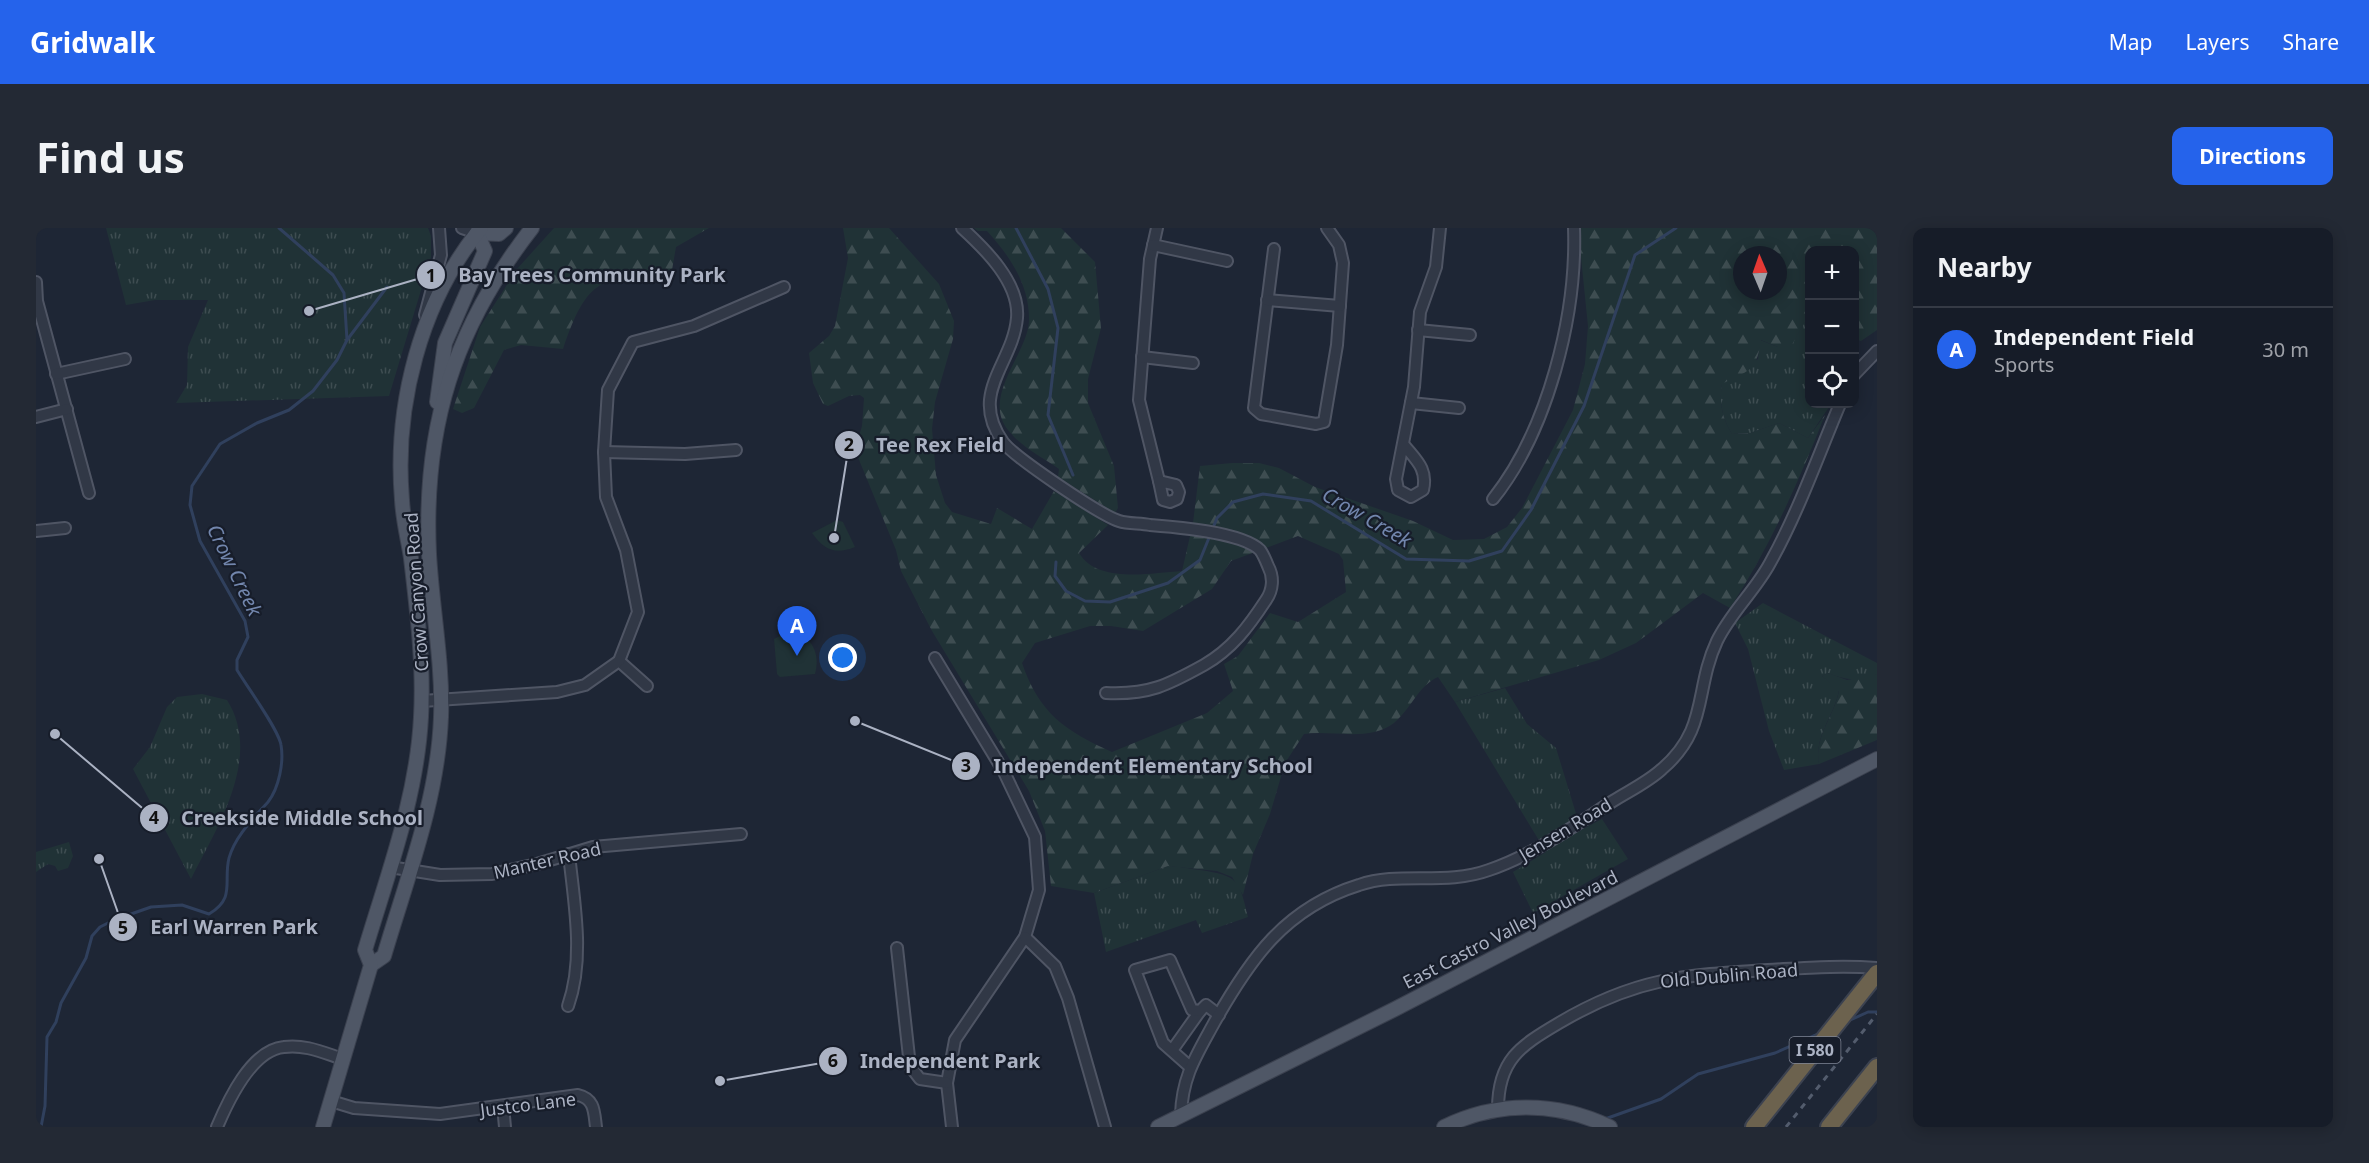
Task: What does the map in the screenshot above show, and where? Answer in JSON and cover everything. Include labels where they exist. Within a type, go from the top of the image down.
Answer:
[{"type":"highway","name":"I 580","points":[[1754,1127],[1877,973]]},
{"type":"highway","points":[[1833,1122],[1877,1067]]},
{"type":"main road","points":[[477,230],[499,234],[506,228]]},
{"type":"main road","name":"Crow Canyon Road","points":[[323,1127],[372,965],[384,956],[432,786],[441,701],[428,514],[436,425],[452,371],[477,311],[492,284],[532,228]]},
{"type":"main road","name":"Crow Canyon Road","points":[[372,965],[366,950],[414,779],[422,701],[420,640],[402,500],[401,450],[406,403],[418,347],[442,288],[477,230]]},
{"type":"main road","points":[[436,425],[437,387],[445,344],[485,251],[477,230]]},
{"type":"main road","name":"East Castro Valley Boulevard","points":[[1158,1127],[1184,1121],[1877,759]]},
{"type":"main road","points":[[1444,1127],[1504,1108],[1561,1110],[1610,1127]]},
{"type":"street","points":[[418,347],[441,255],[439,228]]},
{"type":"street","points":[[462,228],[477,230]]},
{"type":"street","points":[[962,228],[996,263],[1012,291],[1016,304],[1015,329],[992,382],[990,397],[991,411],[1001,439],[1009,450],[1027,464],[1119,521],[1230,537],[1248,543],[1260,551],[1271,572],[1271,592],[1248,628],[1221,655],[1171,683],[1134,694],[1106,693]]},
{"type":"street","points":[[1157,228],[1153,245],[1139,400],[1159,481]]},
{"type":"street","points":[[1274,249],[1254,408],[1261,414],[1316,424],[1324,422],[1337,345],[1342,253],[1327,228]]},
{"type":"street","points":[[1404,445],[1411,403],[1418,330],[1425,297],[1436,267],[1440,228]]},
{"type":"street","points":[[1493,499],[1518,462],[1561,355],[1570,306],[1574,228]]},
{"type":"street","points":[[1153,245],[1227,261]]},
{"type":"street","points":[[36,282],[37,301],[89,493]]},
{"type":"street","points":[[422,701],[557,692],[585,685],[619,661],[638,612],[626,550],[606,497],[604,452],[608,390],[633,342],[694,326],[784,287]]},
{"type":"street","points":[[1266,300],[1340,306]]},
{"type":"street","points":[[1418,330],[1470,335]]},
{"type":"street","points":[[1859,370],[1877,351]]},
{"type":"street","points":[[1142,357],[1193,363]]},
{"type":"street","points":[[56,374],[125,358]]},
{"type":"street","points":[[1411,403],[1460,408]]},
{"type":"street","name":"Jensen Road","points":[[1184,1121],[1181,1091],[1190,1066],[1263,946],[1288,922],[1327,897],[1361,884],[1394,879],[1460,878],[1523,856],[1661,770],[1683,747],[1695,725],[1716,644],[1732,614],[1770,565],[1838,408]]},
{"type":"street","points":[[36,417],[67,409]]},
{"type":"street","points":[[604,452],[685,454],[736,450]]},
{"type":"street","points":[[36,531],[64,528]]},
{"type":"street","points":[[935,658],[1004,772],[1035,837],[1039,890],[1025,937],[954,1040],[947,1083],[952,1127]]},
{"type":"street","points":[[619,661],[647,686]]},
{"type":"street","name":"Manter Road","points":[[390,867],[441,875],[492,874],[593,848],[741,834]]},
{"type":"street","points":[[568,1006],[574,988],[577,943],[569,854]]},
{"type":"street","points":[[1025,937],[1055,966],[1068,999],[1105,1127]]},
{"type":"street","points":[[897,948],[910,1066],[916,1076],[924,1081],[947,1083]]},
{"type":"street","points":[[1190,1066],[1173,1049],[1163,1043],[1135,970],[1170,960],[1192,1010],[1200,1011]]},
{"type":"street","name":"Old Dublin Road","points":[[1504,1108],[1499,1082],[1504,1069],[1521,1047],[1589,1006],[1633,987],[1704,973],[1835,966],[1877,968]]},
{"type":"street","points":[[1173,1049],[1206,1005],[1219,1015]]},
{"type":"street","points":[[217,1127],[232,1091],[252,1068],[271,1052],[282,1047],[305,1047],[344,1059]]},
{"type":"street","name":"Justco Lane","points":[[331,1101],[357,1108],[428,1114],[581,1096],[592,1104],[596,1127]]},
{"type":"street","points":[[503,1106],[505,1127]]},
{"type":"green space","points":[[106,228],[428,228],[431,236],[431,257],[389,396],[176,403],[187,385],[188,347],[208,300],[155,300],[126,305]]},
{"type":"green space","points":[[554,228],[709,228],[676,247],[672,270],[612,280],[589,294],[580,307],[563,349],[521,345],[504,350],[474,408],[462,413],[453,409],[480,327],[517,269]]},
{"type":"green space","points":[[843,228],[889,228],[939,284],[954,321],[953,339],[935,402],[932,429],[936,475],[945,503],[952,512],[991,524],[997,508],[1032,529],[1054,491],[1108,525],[1079,553],[1088,563],[1112,573],[1182,571],[1193,523],[1200,466],[1259,463],[1279,468],[1315,487],[1413,521],[1453,540],[1484,539],[1507,527],[1522,508],[1573,410],[1585,364],[1588,326],[1578,228],[1877,228],[1877,330],[1859,340],[1859,246],[1805,246],[1805,322],[1790,348],[1778,347],[1761,340],[1754,365],[1722,384],[1722,410],[1732,434],[1750,433],[1779,423],[1808,438],[1825,415],[1782,514],[1758,562],[1730,608],[1703,593],[1636,643],[1599,660],[1455,702],[1438,677],[1425,686],[1394,723],[1384,729],[1362,734],[1304,734],[1285,763],[1270,814],[1253,854],[1243,895],[1232,877],[1217,871],[1168,866],[1094,893],[1051,886],[1045,831],[1029,791],[932,631],[901,571],[896,550],[855,450],[862,426],[864,398],[860,395],[849,396],[828,406],[823,404],[813,383],[809,353],[829,336],[835,326],[848,258]],"holes":[[[1298,536],[1339,554],[1343,560],[1346,592],[1298,622],[1270,613],[1238,656],[1224,664],[1233,691],[1207,713],[1112,752],[1080,736],[1056,718],[1037,695],[1022,663],[1035,643],[1090,626],[1111,626],[1143,631],[1212,589],[1231,561]]]},
{"type":"green space","points":[[974,228],[1061,228],[1095,262],[1101,328],[1088,379],[1088,403],[1114,466],[1118,508],[1115,513],[1058,477],[1059,469],[1019,442],[1008,430],[1001,417],[1000,404],[1003,389],[1027,334],[1028,308],[1022,284],[1011,261],[987,231],[978,231]]},
{"type":"green space","points":[[1805,322],[1805,408],[1828,408],[1808,438],[1779,423],[1750,433],[1732,434],[1722,410],[1722,383],[1758,359],[1760,340],[1778,347],[1790,347]]},
{"type":"green space","points":[[837,520],[843,522],[855,547],[836,551],[826,547],[812,533]]},
{"type":"green space","points":[[1763,603],[1877,663],[1877,674],[1864,678],[1847,679],[1828,673],[1822,676],[1839,690],[1819,744],[1819,764],[1784,770],[1769,731],[1748,649],[1735,623]]},
{"type":"green space","points":[[788,632],[803,636],[812,646],[817,659],[815,674],[780,677],[777,674],[774,639]]},
{"type":"green space","points":[[1828,673],[1847,680],[1877,674],[1877,740],[1819,764],[1819,744],[1839,691],[1822,676]]},
{"type":"green space","points":[[1505,688],[1527,724],[1556,748],[1581,830],[1602,819],[1628,859],[1533,913],[1513,872],[1546,852],[1455,702]]},
{"type":"green space","points":[[202,694],[227,700],[237,722],[240,745],[238,768],[232,791],[213,837],[191,879],[133,769],[150,747],[167,707],[177,697]]},
{"type":"green space","points":[[69,842],[73,856],[68,868],[58,871],[55,866],[48,864],[36,872],[36,852]]},
{"type":"green space","points":[[1168,866],[1213,872],[1230,877],[1239,887],[1248,917],[1202,933],[1196,920],[1106,952],[1094,893]]},
{"type":"waterway","points":[[279,228],[333,275],[344,293],[347,340]]},
{"type":"waterway","name":"Crow Creek","points":[[1016,228],[1048,289],[1058,328],[1048,415],[1073,475]]},
{"type":"waterway","name":"Crow Creek","points":[[1056,562],[1055,576],[1066,591],[1085,601],[1110,602],[1168,583],[1200,560],[1217,518],[1233,502],[1263,494],[1311,501],[1406,559],[1469,561],[1502,551],[1531,510],[1584,406],[1635,255],[1676,228]]},
{"type":"waterway","name":"Crow Creek","points":[[41,1127],[45,1106],[47,1037],[56,1022],[61,1003],[86,958],[92,936],[100,927],[114,920],[151,907],[182,905],[209,914],[217,908],[226,896],[229,858],[232,850],[246,828],[272,796],[280,775],[282,752],[279,738],[237,670],[237,660],[248,637],[245,621],[200,541],[190,505],[192,486],[220,444],[257,423],[289,410],[313,391],[337,360],[347,340],[387,287]]},
{"type":"waterway","points":[[1848,1021],[1868,1012],[1877,1012]]},
{"type":"waterway","points":[[1605,1119],[1661,1099],[1698,1074],[1775,1053],[1820,1033]]},
{"type":"railway","points":[[1786,1127],[1877,1014]]},
{"type":"place","name":"Bay Trees Community Park","points":[[309,311]]},
{"type":"place","name":"Tee Rex Field","points":[[834,538]]},
{"type":"place","name":"Independent Field","points":[[797,656]]},
{"type":"place","name":"Independent Elementary School","points":[[855,721]]},
{"type":"place","name":"Creekside Middle School","points":[[55,734]]},
{"type":"place","name":"Earl Warren Park","points":[[99,859]]},
{"type":"place","name":"Independent Park","points":[[720,1081]]}]
